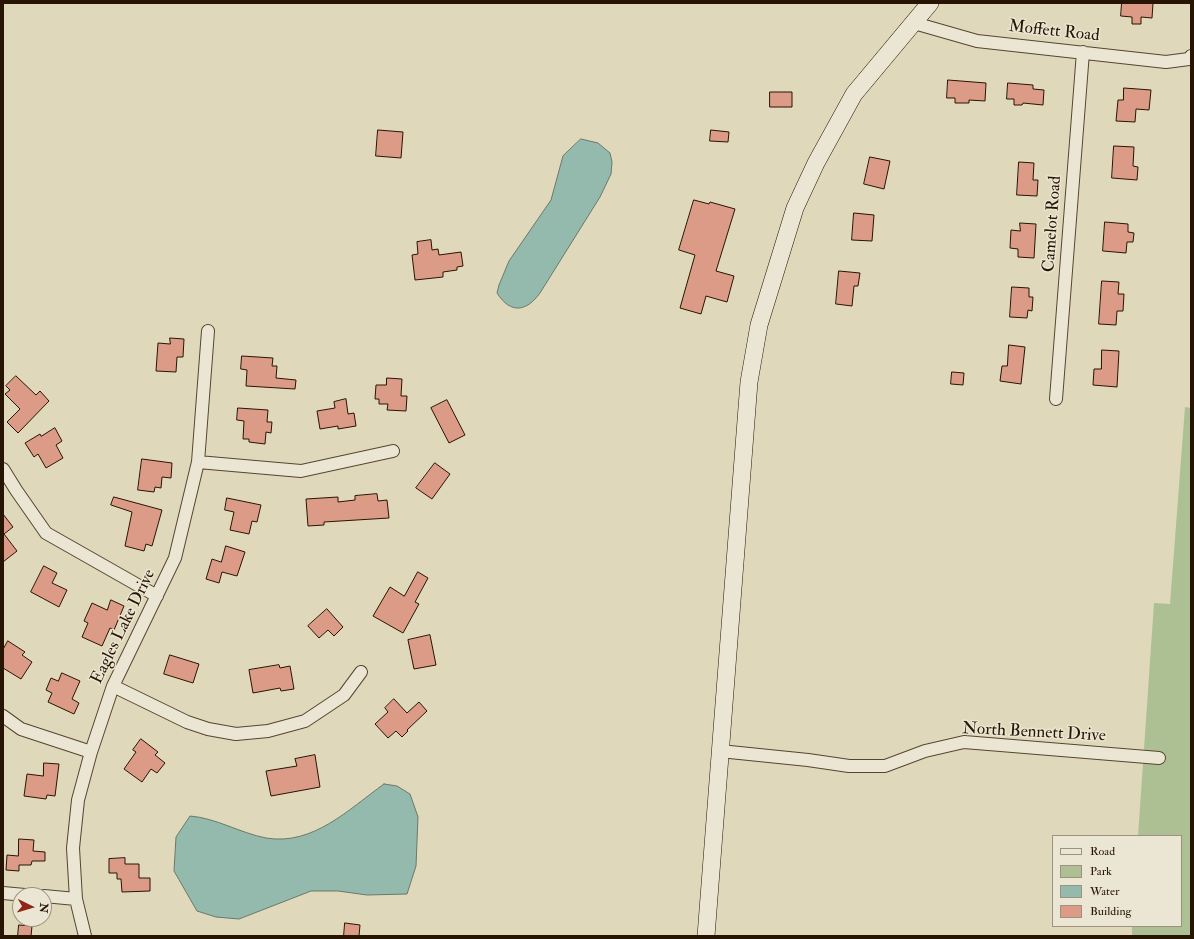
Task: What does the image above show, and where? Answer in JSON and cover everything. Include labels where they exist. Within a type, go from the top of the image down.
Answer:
[{"type":"main road","points":[[706,936],[749,382],[759,325],[795,208],[816,163],[854,94],[930,3]]},
{"type":"street","name":"Moffett Road","points":[[914,22],[977,41],[1166,62],[1189,58],[1191,56]]},
{"type":"street","name":"Camelot Road","points":[[1056,399],[1083,52]]},
{"type":"street","name":"Eagles Lake Drive","points":[[85,936],[76,899],[73,848],[78,800],[90,752],[112,686],[175,558],[198,462],[208,331]]},
{"type":"street","points":[[198,462],[301,471],[392,451]]},
{"type":"street","points":[[3,469],[46,533],[157,596]]},
{"type":"street","points":[[112,686],[187,722],[208,729],[236,734],[268,731],[305,721],[344,695],[361,672]]},
{"type":"street","points":[[3,716],[21,729],[90,752]]},
{"type":"street","name":"North Bennett Drive","points":[[720,751],[808,760],[849,766],[885,766],[925,751],[964,742],[1159,758]]},
{"type":"street","points":[[52,897],[76,899]]},
{"type":"green space","points":[[1185,407],[1191,408],[1191,936],[1132,936],[1132,927],[1182,927],[1182,835],[1138,835],[1154,603],[1170,604]]},
{"type":"water","points":[[581,139],[598,143],[610,153],[612,162],[611,174],[600,197],[540,293],[530,304],[524,307],[519,308],[508,305],[497,293],[509,261],[551,200],[563,156]]},
{"type":"water","points":[[384,784],[397,786],[410,794],[418,817],[416,866],[407,894],[367,895],[338,891],[311,891],[239,919],[216,917],[197,911],[174,871],[176,837],[190,816],[200,817],[256,836],[283,839],[315,831],[330,823]]},
{"type":"building","points":[[1122,3],[1153,3],[1152,18],[1141,17],[1141,24],[1132,24],[1132,17],[1121,16]]},
{"type":"building","points":[[948,80],[986,83],[985,101],[969,100],[969,103],[955,103],[955,98],[947,98]]},
{"type":"building","points":[[1008,83],[1033,85],[1033,89],[1044,90],[1043,105],[1023,103],[1022,105],[1014,105],[1014,99],[1007,99]]},
{"type":"building","points":[[1124,88],[1151,90],[1149,110],[1136,109],[1135,122],[1116,121],[1118,100],[1123,100]]},
{"type":"building","points":[[770,92],[792,92],[792,107],[770,107]]},
{"type":"building","points":[[378,130],[403,132],[401,158],[376,156]]},
{"type":"building","points":[[711,130],[729,132],[728,142],[710,141]]},
{"type":"building","points":[[1114,146],[1134,147],[1133,166],[1138,167],[1137,180],[1112,178]]},
{"type":"building","points":[[870,157],[890,161],[884,189],[864,184]]},
{"type":"building","points":[[1019,162],[1034,163],[1033,180],[1038,180],[1037,196],[1017,195]]},
{"type":"building","points":[[694,200],[709,204],[710,202],[735,209],[716,271],[734,276],[727,302],[706,296],[701,314],[680,308],[695,255],[679,250]]},
{"type":"building","points":[[854,213],[874,215],[872,241],[852,240]]},
{"type":"building","points":[[1105,222],[1128,224],[1128,232],[1134,233],[1133,242],[1127,242],[1126,253],[1103,251]]},
{"type":"building","points":[[1020,223],[1036,224],[1034,258],[1018,257],[1018,249],[1010,248],[1011,230],[1020,231]]},
{"type":"building","points":[[431,240],[432,250],[438,249],[439,255],[461,252],[463,266],[457,267],[457,270],[443,272],[443,277],[415,280],[412,255],[418,254],[417,242]]},
{"type":"building","points":[[839,271],[860,273],[858,286],[854,286],[852,306],[836,304]]},
{"type":"building","points":[[1102,281],[1119,282],[1118,294],[1124,294],[1123,311],[1117,311],[1116,325],[1099,324]]},
{"type":"building","points":[[1012,287],[1029,288],[1029,297],[1033,297],[1032,311],[1028,310],[1027,318],[1010,317]]},
{"type":"building","points":[[170,338],[184,339],[183,357],[177,357],[176,372],[156,371],[158,343],[170,344]]},
{"type":"building","points":[[1009,345],[1025,347],[1021,384],[1000,381],[1002,366],[1007,366]]},
{"type":"building","points":[[1102,350],[1119,351],[1117,387],[1093,385],[1094,369],[1101,369]]},
{"type":"building","points":[[242,356],[273,358],[272,366],[277,366],[276,378],[296,380],[295,389],[246,386],[247,370],[241,369]]},
{"type":"building","points":[[952,372],[964,373],[963,385],[951,384]]},
{"type":"building","points":[[16,376],[36,395],[40,391],[49,401],[18,433],[7,422],[20,409],[5,394],[10,390],[6,386]]},
{"type":"building","points":[[387,378],[402,379],[401,396],[407,396],[406,411],[387,410],[388,404],[379,404],[379,399],[375,399],[376,385],[386,385]]},
{"type":"building","points":[[346,399],[348,414],[354,413],[356,426],[338,429],[338,426],[320,429],[317,411],[335,408],[334,402]]},
{"type":"building","points":[[447,400],[465,435],[449,443],[431,408]]},
{"type":"building","points":[[238,408],[268,410],[267,422],[272,422],[271,433],[266,432],[265,444],[249,442],[249,439],[243,439],[244,421],[237,420]]},
{"type":"building","points":[[55,428],[62,441],[56,445],[63,458],[46,468],[38,454],[34,457],[25,443],[40,434],[41,436]]},
{"type":"building","points":[[142,459],[172,463],[171,478],[162,477],[161,488],[155,487],[154,492],[138,490]]},
{"type":"building","points":[[435,463],[450,474],[432,499],[416,488]]},
{"type":"building","points":[[377,494],[378,501],[387,500],[389,518],[324,522],[324,525],[308,526],[306,499],[338,497],[338,502],[355,500],[355,496]]},
{"type":"building","points":[[114,497],[162,510],[152,546],[146,544],[144,551],[125,546],[132,512],[111,505]]},
{"type":"building","points":[[227,498],[261,505],[257,522],[252,521],[249,534],[230,530],[234,512],[225,510]]},
{"type":"building","points":[[3,514],[13,527],[4,534],[17,551],[3,562]]},
{"type":"building","points":[[226,546],[245,552],[237,576],[222,572],[219,583],[206,579],[212,559],[221,562]]},
{"type":"building","points":[[44,566],[57,573],[52,583],[67,590],[59,607],[31,592]]},
{"type":"building","points":[[418,572],[428,578],[415,602],[419,604],[403,633],[373,616],[390,587],[404,596]]},
{"type":"building","points":[[111,600],[124,606],[114,630],[110,628],[102,646],[82,637],[88,623],[84,621],[92,603],[107,610]]},
{"type":"building","points":[[327,609],[343,627],[334,636],[328,630],[319,638],[308,626]]},
{"type":"building","points":[[430,635],[436,665],[414,669],[408,640]]},
{"type":"building","points":[[8,641],[25,652],[22,655],[32,662],[21,679],[3,668],[3,650]]},
{"type":"building","points":[[170,655],[199,664],[193,683],[164,674]]},
{"type":"building","points":[[279,665],[280,668],[290,666],[294,689],[281,691],[280,688],[253,693],[249,670]]},
{"type":"building","points":[[62,673],[80,681],[72,699],[79,703],[74,714],[48,702],[52,693],[46,690],[51,678],[58,681]]},
{"type":"building","points":[[394,699],[407,713],[419,702],[427,711],[407,730],[408,731],[402,737],[396,731],[388,738],[375,724],[388,712],[385,708]]},
{"type":"building","points":[[141,739],[158,752],[155,755],[165,763],[157,773],[151,769],[142,782],[124,769],[136,752],[133,750]]},
{"type":"building","points":[[315,755],[320,787],[271,796],[266,771],[297,766],[295,759]]},
{"type":"building","points":[[44,763],[59,764],[55,796],[47,795],[46,799],[24,796],[27,774],[43,776]]},
{"type":"building","points":[[19,839],[34,840],[33,851],[45,852],[45,861],[32,861],[31,865],[19,865],[19,871],[6,870],[7,855],[18,856]]},
{"type":"building","points":[[125,858],[125,864],[139,864],[139,878],[150,878],[150,891],[122,892],[121,879],[117,879],[117,873],[109,873],[109,859]]},
{"type":"building","points":[[345,923],[360,925],[359,936],[344,936]]},
{"type":"building","points":[[19,927],[32,927],[31,936],[18,936]]}]
